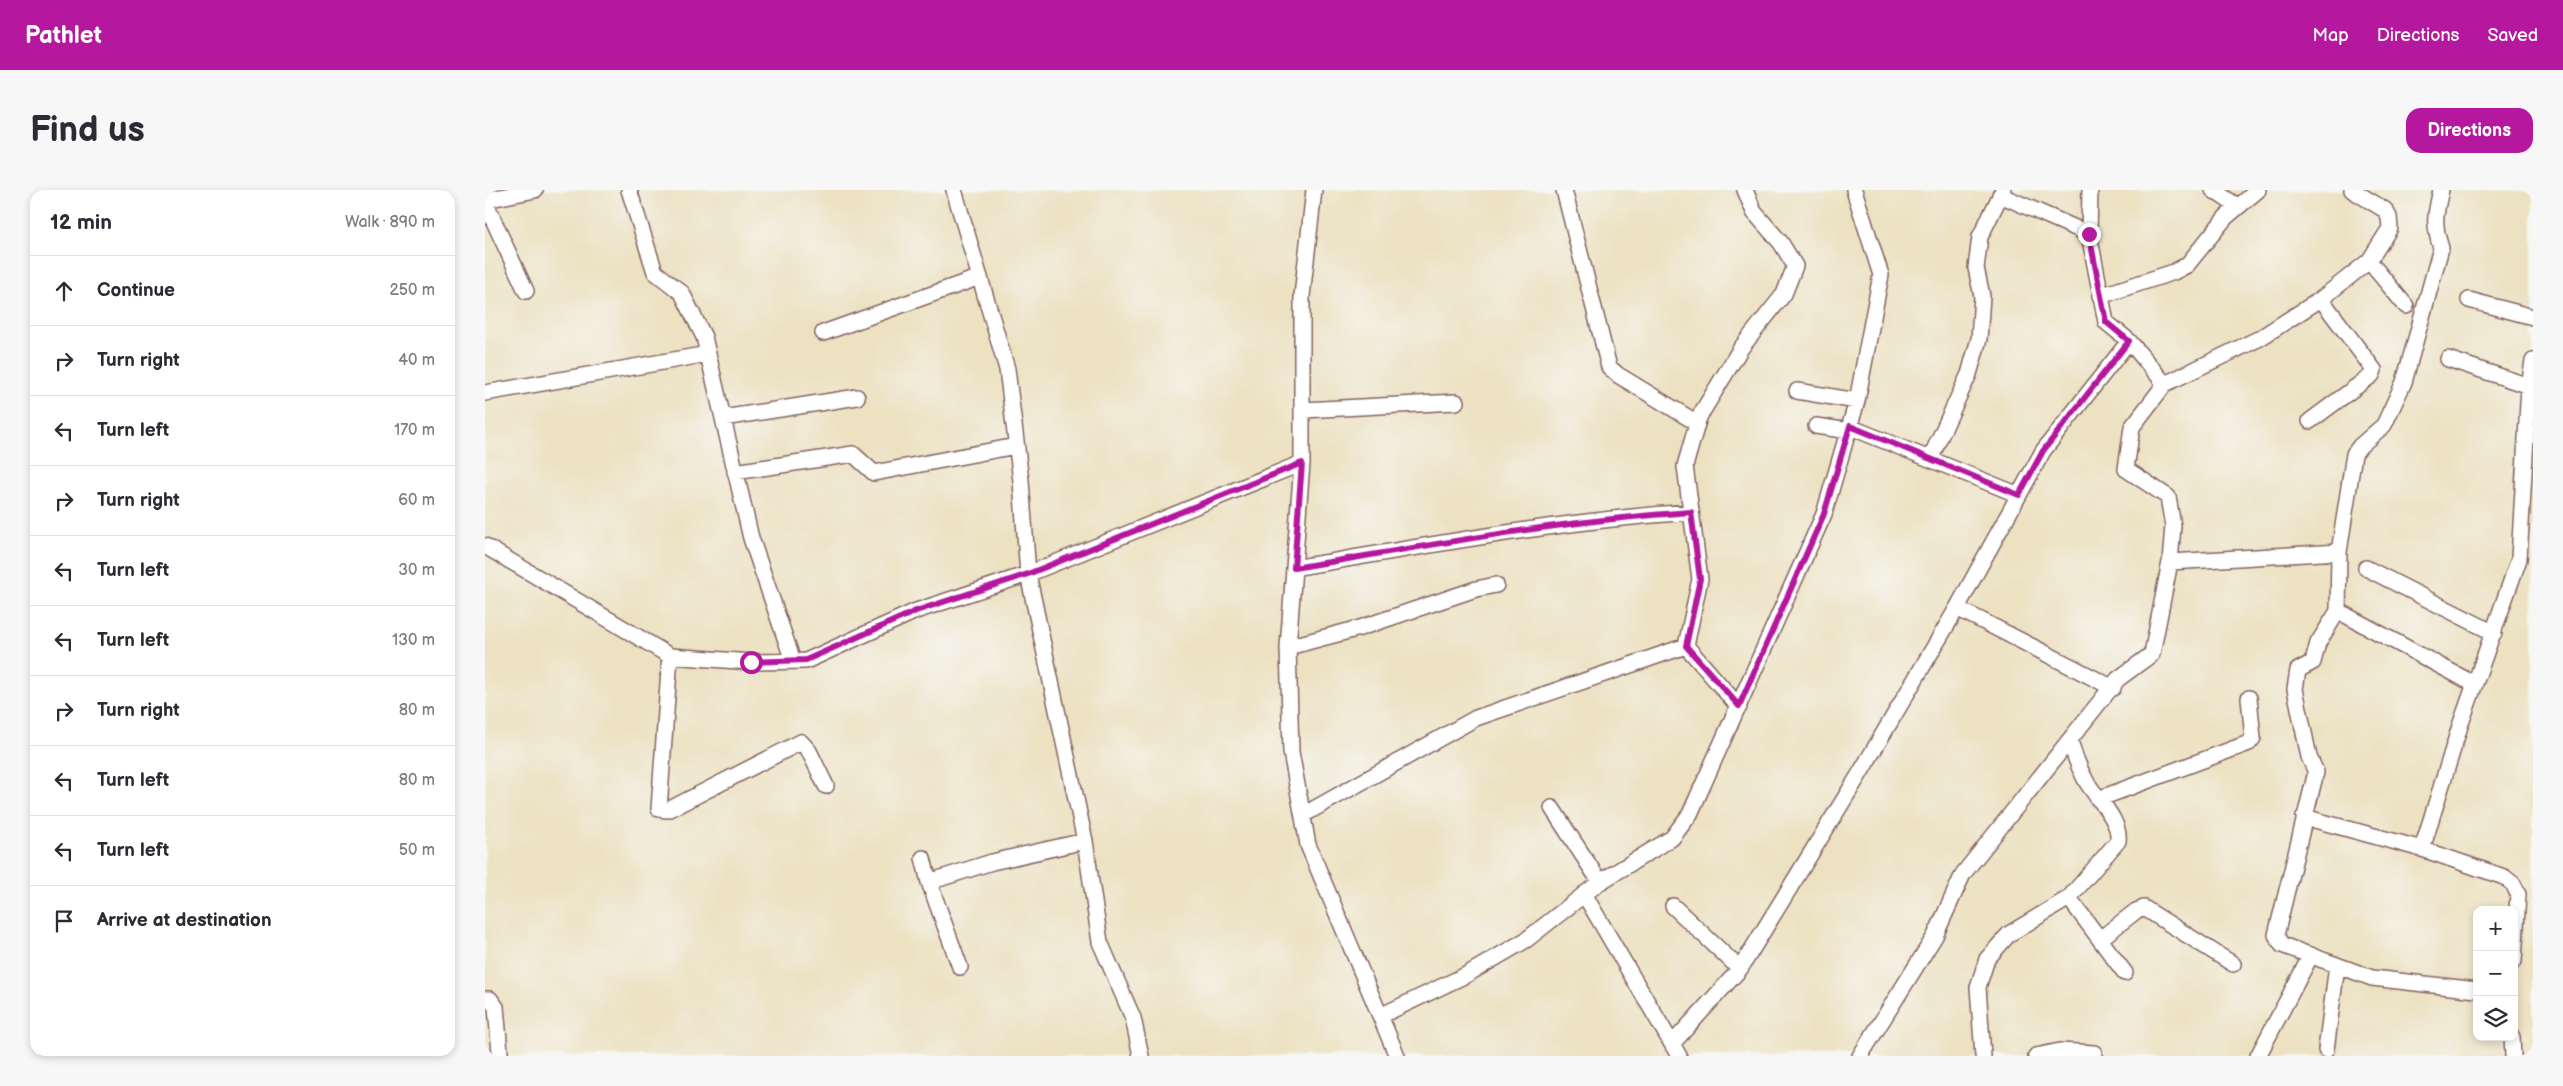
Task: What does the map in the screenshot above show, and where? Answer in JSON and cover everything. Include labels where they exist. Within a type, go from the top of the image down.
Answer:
[{"type":"street","points":[[526,290],[485,201],[535,190]]},
{"type":"street","points":[[629,190],[655,272],[682,293],[704,337],[751,538],[793,661]]},
{"type":"street","points":[[954,190],[1007,369],[1028,574],[1085,841],[1100,942],[1133,1018],[1141,1056]]},
{"type":"street","points":[[1314,190],[1302,296],[1302,463],[1288,647],[1291,752],[1308,845],[1397,1056]]},
{"type":"street","points":[[1564,190],[1609,367],[1617,376],[1697,423]]},
{"type":"street","points":[[1686,646],[1700,579],[1685,466],[1697,423],[1741,348],[1784,294],[1795,266],[1781,243],[1754,212],[1745,190]]},
{"type":"street","points":[[1380,1016],[1466,975],[1526,940],[1600,882],[1672,838],[1690,814],[1824,514],[1857,401],[1881,275],[1854,190]]},
{"type":"street","points":[[2090,190],[2089,234],[2106,322],[2129,341],[2165,384]]},
{"type":"street","points":[[2213,190],[2237,206]]},
{"type":"street","points":[[2100,296],[2174,272],[2187,265],[2237,206],[2258,190]]},
{"type":"street","points":[[1860,1056],[1935,936],[1963,874],[2118,680],[2152,654],[2170,562],[2173,526],[2168,497],[2126,469],[2132,427],[2165,384],[2259,338],[2321,299],[2369,261],[2389,228],[2389,217],[2385,210],[2352,190]]},
{"type":"street","points":[[2441,190],[2434,216],[2434,228],[2441,248],[2404,382],[2384,425],[2360,446],[2354,454],[2339,552],[2337,611],[2318,643],[2313,662],[2297,670],[2295,689],[2309,757],[2316,772],[2276,935],[2282,945],[2373,978],[2473,990]]},
{"type":"street","points":[[1930,459],[1969,374],[1979,339],[1982,296],[1976,268],[1980,237],[2001,192],[2089,234]]},
{"type":"street","points":[[2369,261],[2406,306]]},
{"type":"street","points":[[823,334],[980,277]]},
{"type":"street","points":[[2310,420],[2372,374],[2374,370],[2321,299]]},
{"type":"street","points":[[2469,300],[2533,317]]},
{"type":"street","points":[[1584,894],[1676,1050],[1740,969],[1854,784],[1957,608],[2043,451],[2129,341]]},
{"type":"street","points":[[485,393],[708,354]]},
{"type":"street","points":[[2448,359],[2529,386]]},
{"type":"street","points":[[2422,849],[2475,684],[2495,633],[2519,559],[2527,501],[2529,386],[2533,361]]},
{"type":"street","points":[[1797,391],[1857,401]]},
{"type":"street","points":[[723,418],[857,397]]},
{"type":"street","points":[[1303,410],[1456,402]]},
{"type":"street","points":[[1816,426],[1849,429],[2019,495]]},
{"type":"street","points":[[735,472],[853,454],[874,473],[1016,446]]},
{"type":"street","points":[[485,546],[670,656],[751,662],[806,660],[916,611],[1028,574],[1302,463]]},
{"type":"street","points":[[1294,568],[1535,528],[1619,517],[1691,512]]},
{"type":"street","points":[[2170,562],[2339,552]]},
{"type":"street","points":[[2366,568],[2495,633]]},
{"type":"street","points":[[1288,647],[1361,628],[1476,589],[1497,586]]},
{"type":"street","points":[[1957,608],[2113,688]]},
{"type":"street","points":[[2337,611],[2475,684]]},
{"type":"street","points":[[1686,646],[1739,706]]},
{"type":"street","points":[[1303,815],[1476,718],[1686,646]]},
{"type":"street","points":[[670,656],[659,809],[667,810],[801,742],[809,751],[826,786]]},
{"type":"street","points":[[2098,799],[2249,743],[2253,738],[2249,698]]},
{"type":"street","points":[[1983,1056],[1978,987],[1987,959],[2009,934],[2069,898],[2118,841],[2119,834],[2116,825],[2098,799],[2074,757],[2070,741]]},
{"type":"street","points":[[1551,808],[1600,882]]},
{"type":"street","points":[[2304,817],[2422,849],[2504,877],[2513,884],[2518,894],[2515,951]]},
{"type":"street","points":[[929,882],[992,862],[1085,841]]},
{"type":"street","points":[[923,858],[929,882],[960,967]]},
{"type":"street","points":[[2069,898],[2125,973]]},
{"type":"street","points":[[1673,906],[1740,969]]},
{"type":"street","points":[[2100,939],[2136,911],[2144,908],[2233,964]]},
{"type":"street","points":[[2258,1056],[2311,955]]},
{"type":"street","points":[[2326,1050],[2337,965]]},
{"type":"street","points":[[485,998],[490,999],[496,1007],[500,1052]]},
{"type":"street","points":[[2513,1041],[2513,1056]]},
{"type":"street","points":[[2037,1056],[2060,1052],[2094,1053]]},
{"type":"route","points":[[751,662],[806,660],[916,611],[1028,574],[1302,463],[1294,568],[1535,528],[1619,517],[1691,512],[1700,579],[1686,646],[1739,706],[1824,514],[1850,426],[2019,495],[2043,451],[2129,341],[2106,322],[2089,234]]}]
